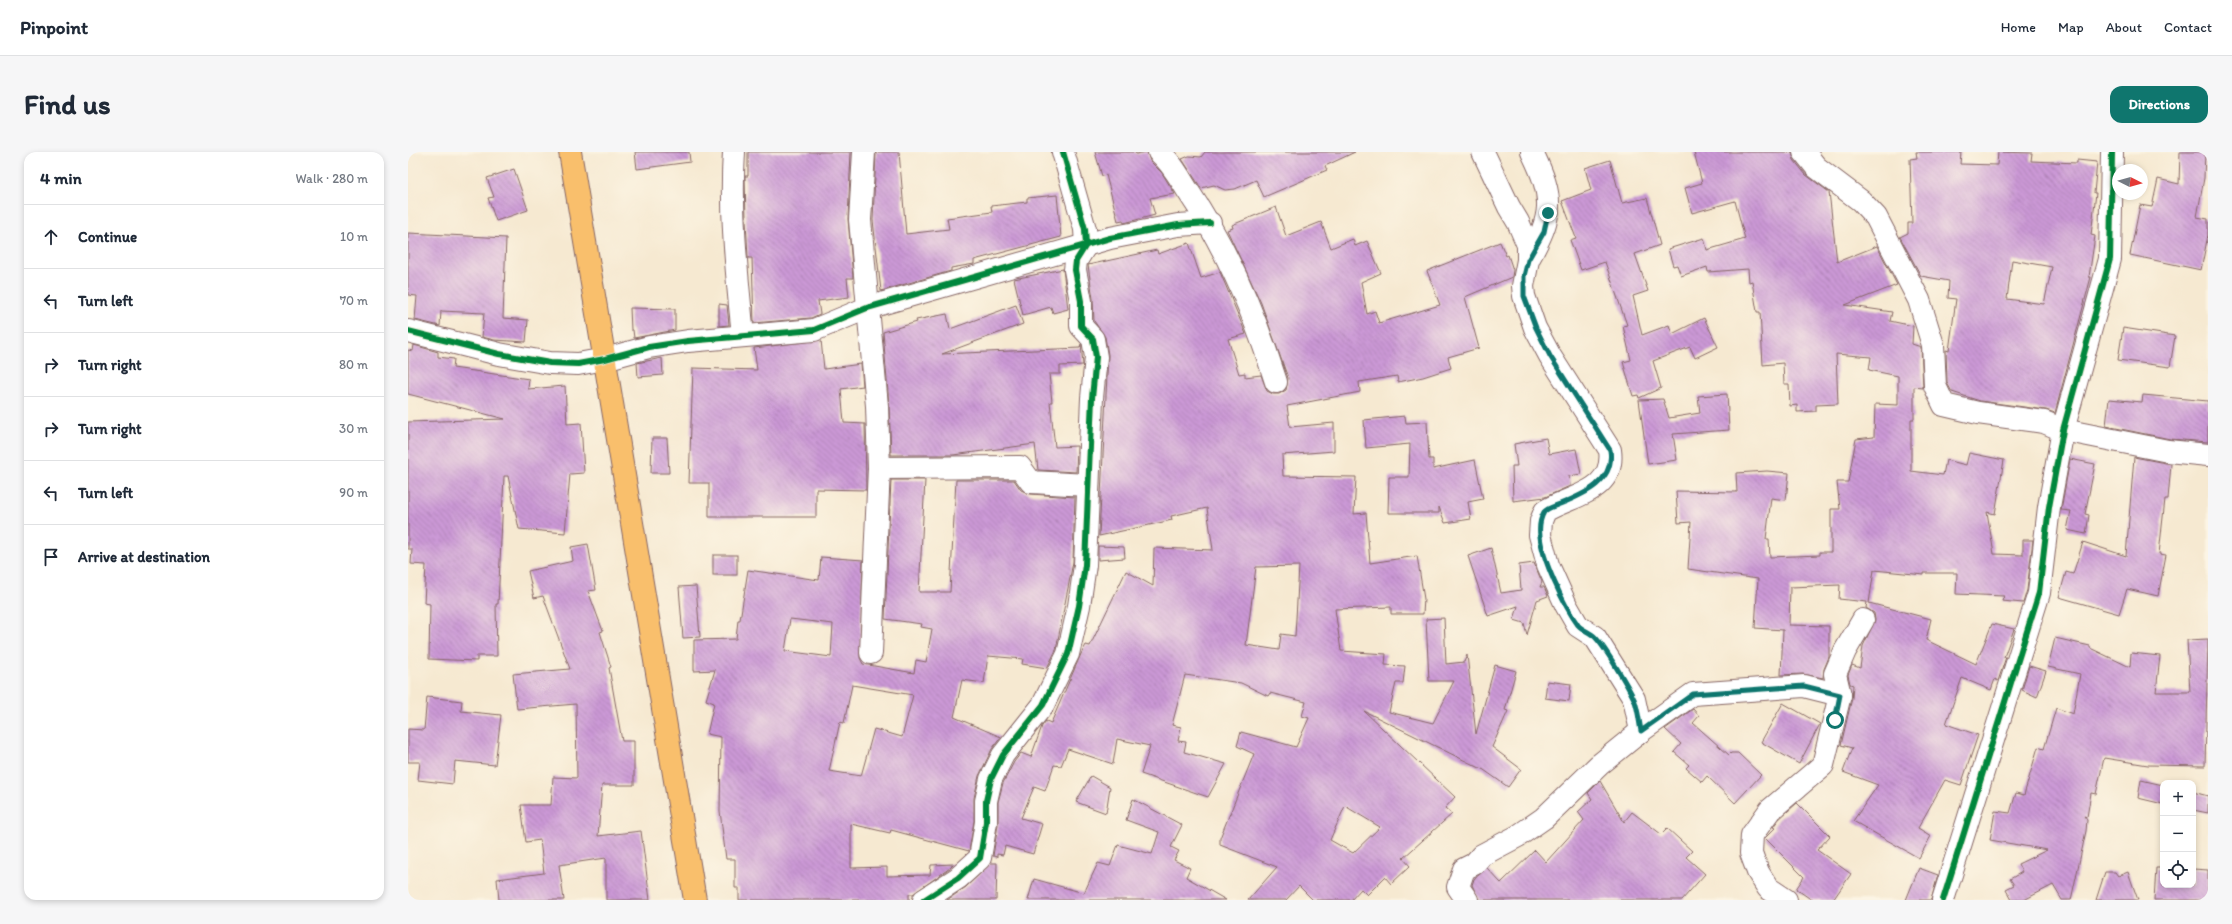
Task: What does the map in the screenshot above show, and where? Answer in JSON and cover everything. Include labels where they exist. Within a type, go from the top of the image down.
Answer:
[{"type":"main road","points":[[570,152],[695,900]]},
{"type":"street","points":[[734,152],[732,173],[735,253],[743,336]]},
{"type":"street","points":[[864,152],[860,220],[877,406],[879,468],[871,652]]},
{"type":"street","points":[[924,900],[958,878],[980,858],[986,822],[986,801],[991,779],[1003,755],[1043,705],[1068,654],[1079,606],[1086,565],[1092,398],[1096,357],[1093,339],[1081,326],[1081,301],[1075,270],[1076,261],[1086,245],[1085,229],[1063,152]]},
{"type":"street","points":[[1159,152],[1174,168],[1210,223],[1247,301],[1262,338],[1276,382]]},
{"type":"street","points":[[1483,152],[1528,245],[1528,260],[1524,276],[1524,296],[1536,328],[1550,356],[1610,450],[1612,460],[1608,472],[1600,483],[1572,499],[1545,511],[1541,521],[1540,535],[1542,550],[1566,605],[1578,626],[1595,637],[1634,700],[1641,731]]},
{"type":"street","points":[[1528,260],[1544,232],[1548,213],[1548,196],[1542,172],[1532,152]]},
{"type":"street","points":[[1804,152],[1816,167],[1861,201],[1876,217],[1919,300],[1933,345],[1934,386],[1944,404],[1978,413],[2044,422],[2063,430],[2168,451],[2208,455]]},
{"type":"street","points":[[1943,900],[2039,593],[2049,506],[2063,430],[2110,259],[2112,152]]},
{"type":"street","points":[[408,331],[500,354],[550,363],[578,364],[605,359],[649,347],[714,338],[814,330],[868,308],[1141,230],[1178,224],[1210,223]]},
{"type":"street","points":[[879,468],[1020,467],[1031,482],[1088,485]]},
{"type":"street","points":[[1786,900],[1768,888],[1758,872],[1751,853],[1752,835],[1770,810],[1823,765],[1840,695],[1835,674],[1845,651],[1863,620]]},
{"type":"street","points":[[1467,900],[1458,887],[1464,869],[1474,864],[1482,855],[1518,836],[1544,818],[1599,765],[1641,731],[1693,694],[1804,686],[1840,695]]},
{"type":"building","points":[[635,152],[689,152],[690,162],[637,169]]},
{"type":"building","points":[[748,152],[851,152],[848,219],[853,278],[847,278],[849,297],[818,301],[820,314],[811,318],[754,323],[752,258],[748,258],[746,220],[745,176],[748,176]]},
{"type":"building","points":[[876,152],[899,152],[906,234],[949,229],[947,218],[992,212],[991,206],[1027,202],[1027,198],[1057,195],[1061,237],[974,260],[974,264],[951,268],[951,271],[881,291],[873,220]]},
{"type":"building","points":[[1095,152],[1135,152],[1136,154],[1147,152],[1150,161],[1162,173],[1175,194],[1150,198],[1155,215],[1124,223],[1123,220],[1118,221],[1106,175],[1102,176]]},
{"type":"building","points":[[1205,152],[1355,152],[1325,166],[1327,170],[1264,197],[1256,180],[1235,189],[1225,190],[1214,185],[1201,188],[1182,159],[1189,156],[1201,157]]},
{"type":"building","points":[[1694,152],[1792,152],[1794,160],[1806,175],[1829,192],[1837,262],[1877,246],[1897,285],[1845,305],[1892,312],[1890,321],[1913,326],[1912,344],[1921,347],[1923,388],[1914,387],[1914,419],[1911,419],[1911,471],[1943,475],[1946,460],[1966,465],[1969,453],[2004,460],[1995,514],[1987,512],[1994,554],[2023,555],[2023,540],[2033,540],[2027,590],[2023,603],[2002,601],[2004,596],[1956,594],[1957,573],[1924,573],[1924,575],[1874,570],[1869,603],[1931,619],[1926,640],[1976,664],[1992,624],[2014,629],[2004,657],[2006,657],[1998,681],[1995,679],[1991,690],[1962,678],[1946,724],[1978,735],[1961,785],[1945,780],[1918,828],[1931,836],[1919,858],[1853,821],[1878,785],[1843,772],[1852,748],[1841,745],[1852,698],[1853,685],[1850,684],[1848,675],[1852,665],[1860,668],[1863,646],[1875,620],[1874,613],[1866,608],[1867,602],[1839,599],[1840,585],[1790,587],[1789,625],[1829,626],[1829,657],[1824,669],[1823,678],[1803,674],[1781,675],[1783,630],[1755,628],[1758,579],[1688,569],[1691,522],[1678,523],[1676,491],[1737,492],[1736,473],[1767,471],[1789,473],[1786,500],[1771,498],[1766,539],[1769,539],[1770,557],[1820,555],[1820,552],[1831,552],[1831,509],[1840,509],[1837,482],[1848,482],[1856,439],[1874,437],[1875,404],[1898,405],[1898,376],[1869,370],[1871,357],[1836,354],[1838,404],[1816,405],[1816,411],[1797,412],[1797,405],[1790,406],[1789,384],[1784,384],[1783,363],[1763,365],[1760,312],[1757,312],[1752,281],[1749,282],[1748,269],[1708,272],[1707,267],[1681,276],[1677,265],[1673,266],[1668,249],[1704,238],[1707,250],[1745,239],[1735,201],[1692,213],[1685,188],[1702,183]]},
{"type":"building","points":[[1916,152],[1961,152],[1960,164],[1997,165],[1998,152],[2032,153],[2031,161],[2077,163],[2077,160],[2097,162],[2094,193],[2096,193],[2091,235],[2095,236],[2089,277],[2091,277],[2055,413],[2046,410],[1980,401],[1952,392],[1947,383],[1946,350],[1949,351],[1956,299],[1948,298],[1949,281],[1921,276],[1900,237],[1908,233],[1908,223],[1912,223],[1910,159],[1917,158]],"holes":[[[2012,260],[2052,267],[2044,304],[2007,299]]]},
{"type":"building","points":[[2180,152],[2205,152],[2204,178],[2197,217],[2208,219],[2208,235],[2201,270],[2130,255],[2140,205],[2152,207],[2158,179],[2179,184]]},
{"type":"building","points":[[1610,160],[1622,203],[1647,198],[1660,245],[1635,254],[1648,291],[1633,296],[1642,335],[1669,325],[1672,334],[1704,318],[1718,347],[1695,358],[1690,347],[1653,361],[1661,388],[1639,398],[1638,395],[1633,396],[1623,362],[1631,360],[1623,326],[1627,325],[1605,262],[1581,270],[1570,240],[1576,238],[1562,201],[1591,190],[1585,168]]},
{"type":"building","points":[[514,169],[528,210],[496,221],[488,198],[494,197],[487,178]]},
{"type":"building","points":[[1276,207],[1286,236],[1321,222],[1331,248],[1353,239],[1355,246],[1367,241],[1381,273],[1361,282],[1367,314],[1375,311],[1379,323],[1440,305],[1427,271],[1500,242],[1506,256],[1508,255],[1513,270],[1512,277],[1465,297],[1479,348],[1448,357],[1451,368],[1423,377],[1398,382],[1397,376],[1359,382],[1360,392],[1287,406],[1290,427],[1334,423],[1334,451],[1282,455],[1283,476],[1356,477],[1354,514],[1366,513],[1370,563],[1417,556],[1424,599],[1423,614],[1391,614],[1391,607],[1335,609],[1341,651],[1386,654],[1385,665],[1405,666],[1403,683],[1396,683],[1389,712],[1433,723],[1454,681],[1429,681],[1426,619],[1444,618],[1446,664],[1464,662],[1467,655],[1476,734],[1495,665],[1516,671],[1505,710],[1508,711],[1492,747],[1521,769],[1508,787],[1484,770],[1364,711],[1455,797],[1445,808],[1452,814],[1403,858],[1410,866],[1391,884],[1385,877],[1367,895],[1361,889],[1351,900],[1313,900],[1299,886],[1286,900],[1248,900],[1277,867],[1220,845],[1220,838],[1254,754],[1237,746],[1241,732],[1296,747],[1309,718],[1302,716],[1306,702],[1270,693],[1268,696],[1241,683],[1185,675],[1172,725],[1181,727],[1178,741],[1186,742],[1184,752],[1226,764],[1208,797],[1141,774],[1150,746],[1117,739],[1113,764],[1068,749],[1061,766],[1054,765],[1045,791],[1034,787],[1021,818],[1042,824],[1033,854],[1005,846],[1003,855],[997,854],[997,857],[993,856],[998,824],[998,802],[1003,783],[1014,762],[1021,753],[1031,757],[1042,726],[1046,721],[1051,723],[1081,654],[1086,645],[1090,646],[1126,571],[1153,586],[1154,548],[1213,550],[1207,508],[1171,516],[1172,520],[1099,536],[1108,355],[1105,337],[1094,321],[1093,299],[1088,265],[1157,250],[1158,254],[1189,243],[1201,278],[1220,272],[1246,334],[1228,339],[1239,374],[1245,373],[1245,377],[1261,375],[1267,391],[1273,394],[1279,394],[1286,390],[1288,378],[1261,303],[1227,230],[1233,228],[1232,225]],"holes":[[[1299,566],[1295,636],[1281,634],[1279,650],[1246,645],[1256,567]],[[1345,806],[1380,827],[1353,853],[1330,840]]]},
{"type":"building","points":[[408,233],[506,238],[503,318],[528,320],[526,342],[494,340],[482,337],[484,313],[441,311],[440,326],[415,320],[417,296],[408,295]]},
{"type":"building","points":[[1063,269],[1068,309],[1053,313],[1051,307],[1023,315],[1014,279]]},
{"type":"building","points":[[719,304],[727,305],[729,325],[719,326]]},
{"type":"building","points":[[1016,305],[1023,324],[942,354],[1080,348],[1081,344],[1083,365],[1060,366],[1060,374],[1049,374],[1052,402],[1050,402],[1055,447],[1077,446],[1076,472],[1038,470],[1035,444],[953,455],[891,455],[889,405],[883,332],[917,322],[916,320],[947,314],[950,329]]},
{"type":"building","points":[[630,308],[675,309],[675,330],[634,338],[633,330],[631,330]]},
{"type":"building","points":[[2123,328],[2175,336],[2170,367],[2118,360]]},
{"type":"building","points":[[821,340],[824,369],[861,364],[863,386],[841,389],[844,423],[865,424],[866,490],[816,489],[816,517],[709,517],[709,483],[689,483],[693,368],[757,370],[754,348]]},
{"type":"building","points":[[414,345],[438,352],[438,357],[454,359],[453,368],[529,379],[528,389],[565,386],[567,424],[581,423],[584,473],[570,474],[565,533],[519,529],[508,476],[504,476],[498,604],[496,604],[497,656],[477,656],[477,661],[429,659],[430,604],[424,603],[426,565],[411,564],[412,549],[408,549],[408,422],[505,419],[408,394],[408,350],[413,351]]},
{"type":"building","points":[[662,358],[663,375],[638,377],[637,363]]},
{"type":"building","points":[[1727,394],[1729,430],[1673,434],[1677,460],[1648,464],[1639,400],[1663,399],[1669,418],[1700,413],[1698,396]]},
{"type":"building","points":[[2143,395],[2208,401],[2208,442],[2170,439],[2106,426],[2109,399],[2142,402]]},
{"type":"building","points":[[1405,416],[1406,423],[1427,422],[1429,459],[1433,459],[1433,469],[1475,460],[1483,499],[1468,502],[1471,519],[1445,523],[1439,507],[1439,513],[1388,513],[1389,477],[1409,477],[1410,444],[1366,448],[1364,420]]},
{"type":"building","points":[[652,438],[667,438],[669,473],[651,473]]},
{"type":"building","points":[[1546,438],[1549,454],[1576,449],[1581,474],[1569,476],[1570,486],[1545,497],[1513,501],[1512,466],[1517,466],[1514,444]]},
{"type":"building","points":[[2134,457],[2171,464],[2168,499],[2165,499],[2159,554],[2166,555],[2158,596],[2127,589],[2119,614],[2059,597],[2066,572],[2073,574],[2083,542],[2126,556]]},
{"type":"building","points":[[2070,459],[2095,464],[2085,514],[2089,515],[2086,534],[2067,530],[2071,511],[2061,510]]},
{"type":"building","points":[[891,480],[925,480],[919,592],[950,592],[956,480],[1014,480],[1021,490],[1030,494],[1075,497],[1073,562],[1056,650],[1047,668],[1022,664],[1023,659],[988,656],[984,683],[962,680],[954,717],[1001,737],[992,749],[979,776],[974,798],[974,821],[969,851],[891,830],[890,833],[851,824],[851,868],[887,867],[887,876],[930,875],[931,865],[954,864],[913,894],[909,894],[909,900],[739,900],[739,888],[735,888],[735,859],[726,859],[720,811],[721,737],[707,734],[714,703],[706,700],[715,670],[694,671],[694,640],[736,639],[738,620],[740,620],[748,570],[819,580],[821,557],[863,560],[860,658],[863,664],[914,673],[916,660],[926,662],[932,629],[921,627],[922,624],[885,619]],"holes":[[[790,619],[833,624],[831,657],[785,651]],[[852,685],[913,695],[902,737],[874,729],[861,776],[829,771],[840,722],[844,723]]]},
{"type":"building","points":[[588,544],[596,590],[588,591],[603,631],[600,632],[611,667],[609,668],[622,741],[634,741],[634,785],[602,785],[598,836],[641,831],[650,900],[606,900],[606,858],[559,865],[564,900],[499,900],[497,879],[544,873],[540,840],[526,842],[521,805],[551,805],[553,777],[577,778],[576,704],[517,709],[513,674],[570,669],[543,596],[534,598],[528,571],[573,561],[571,547]]},
{"type":"building","points":[[1098,546],[1124,547],[1125,558],[1098,560]]},
{"type":"building","points":[[1491,548],[1501,593],[1521,590],[1519,565],[1534,563],[1542,582],[1540,587],[1544,587],[1548,596],[1537,600],[1527,635],[1524,623],[1514,620],[1518,606],[1488,616],[1468,556]]},
{"type":"building","points":[[713,555],[737,555],[737,575],[713,575]]},
{"type":"building","points":[[696,586],[700,637],[683,638],[679,587]]},
{"type":"building","points":[[2055,638],[2090,646],[2090,648],[2130,667],[2131,653],[2160,656],[2156,692],[2190,692],[2187,640],[2208,639],[2205,766],[2148,765],[2104,758],[2096,794],[2091,793],[2087,817],[2084,816],[2087,820],[2086,831],[2071,900],[2062,900],[2053,885],[2024,900],[2012,900],[2006,889],[2014,885],[2010,879],[2022,872],[2018,864],[2047,850],[1990,840],[1995,811],[2010,813],[2016,793],[2024,795],[2038,747],[2044,749],[2056,708],[2073,714],[2080,674],[2048,667]]},
{"type":"building","points":[[2029,666],[2046,671],[2037,697],[2022,690]]},
{"type":"building","points":[[1547,681],[1571,684],[1569,701],[1545,698]]},
{"type":"building","points":[[427,697],[462,701],[461,711],[501,715],[495,765],[455,761],[453,784],[418,780],[420,762],[408,762],[408,729],[424,730]]},
{"type":"building","points":[[1783,703],[1820,724],[1799,764],[1761,742]]},
{"type":"building","points":[[1693,709],[1699,716],[1693,723],[1729,755],[1731,753],[1738,753],[1761,775],[1735,803],[1707,776],[1702,782],[1686,768],[1689,765],[1674,752],[1681,744],[1665,729]]},
{"type":"building","points":[[1091,776],[1110,787],[1106,813],[1076,802]]},
{"type":"building","points":[[2141,780],[2160,784],[2160,803],[2138,798]]},
{"type":"building","points":[[1600,781],[1624,822],[1632,812],[1661,834],[1667,828],[1692,851],[1686,857],[1705,874],[1682,900],[1479,900],[1472,885],[1474,879],[1487,868],[1501,883],[1535,850],[1546,862],[1584,820],[1578,812],[1592,799],[1588,793]]},
{"type":"building","points":[[2196,793],[2208,796],[2208,813],[2196,811]]},
{"type":"building","points":[[1133,799],[1182,825],[1171,847],[1179,851],[1174,860],[1190,868],[1186,877],[1226,900],[1028,900],[1034,879],[1084,893],[1098,863],[1110,866],[1118,845],[1152,854],[1159,832],[1126,820]]},
{"type":"building","points":[[1797,803],[1830,836],[1817,850],[1851,874],[1833,900],[1812,900],[1796,889],[1804,877],[1765,838],[1775,828],[1773,827],[1779,819]]},
{"type":"building","points":[[991,863],[997,863],[996,900],[947,900],[966,887]]},
{"type":"building","points":[[1919,868],[1938,875],[1931,900],[1906,900]]},
{"type":"building","points":[[2156,868],[2160,868],[2160,888],[2196,888],[2196,869],[2208,870],[2208,900],[2154,900]]},
{"type":"building","points":[[2105,872],[2115,872],[2118,876],[2128,872],[2138,900],[2096,900]]},
{"type":"cycle path","points":[[924,900],[958,878],[980,858],[986,822],[986,801],[991,779],[1003,755],[1043,705],[1068,654],[1079,606],[1085,565],[1092,398],[1096,357],[1093,339],[1081,326],[1081,301],[1075,270],[1076,261],[1086,245],[1085,229],[1063,152]]},
{"type":"cycle path","points":[[1943,900],[2039,593],[2049,507],[2063,430],[2110,259],[2112,152]]},
{"type":"cycle path","points":[[408,331],[499,354],[550,363],[578,364],[605,359],[649,347],[688,341],[814,330],[867,308],[1110,238],[1178,225],[1210,223]]},
{"type":"route","points":[[1548,213],[1544,232],[1528,260],[1524,276],[1524,296],[1536,328],[1550,356],[1581,402],[1610,450],[1612,460],[1608,472],[1600,483],[1572,499],[1548,509],[1545,511],[1541,521],[1540,535],[1542,550],[1566,605],[1578,626],[1595,637],[1621,676],[1634,700],[1641,731],[1693,694],[1804,686],[1840,695],[1835,720]]}]
